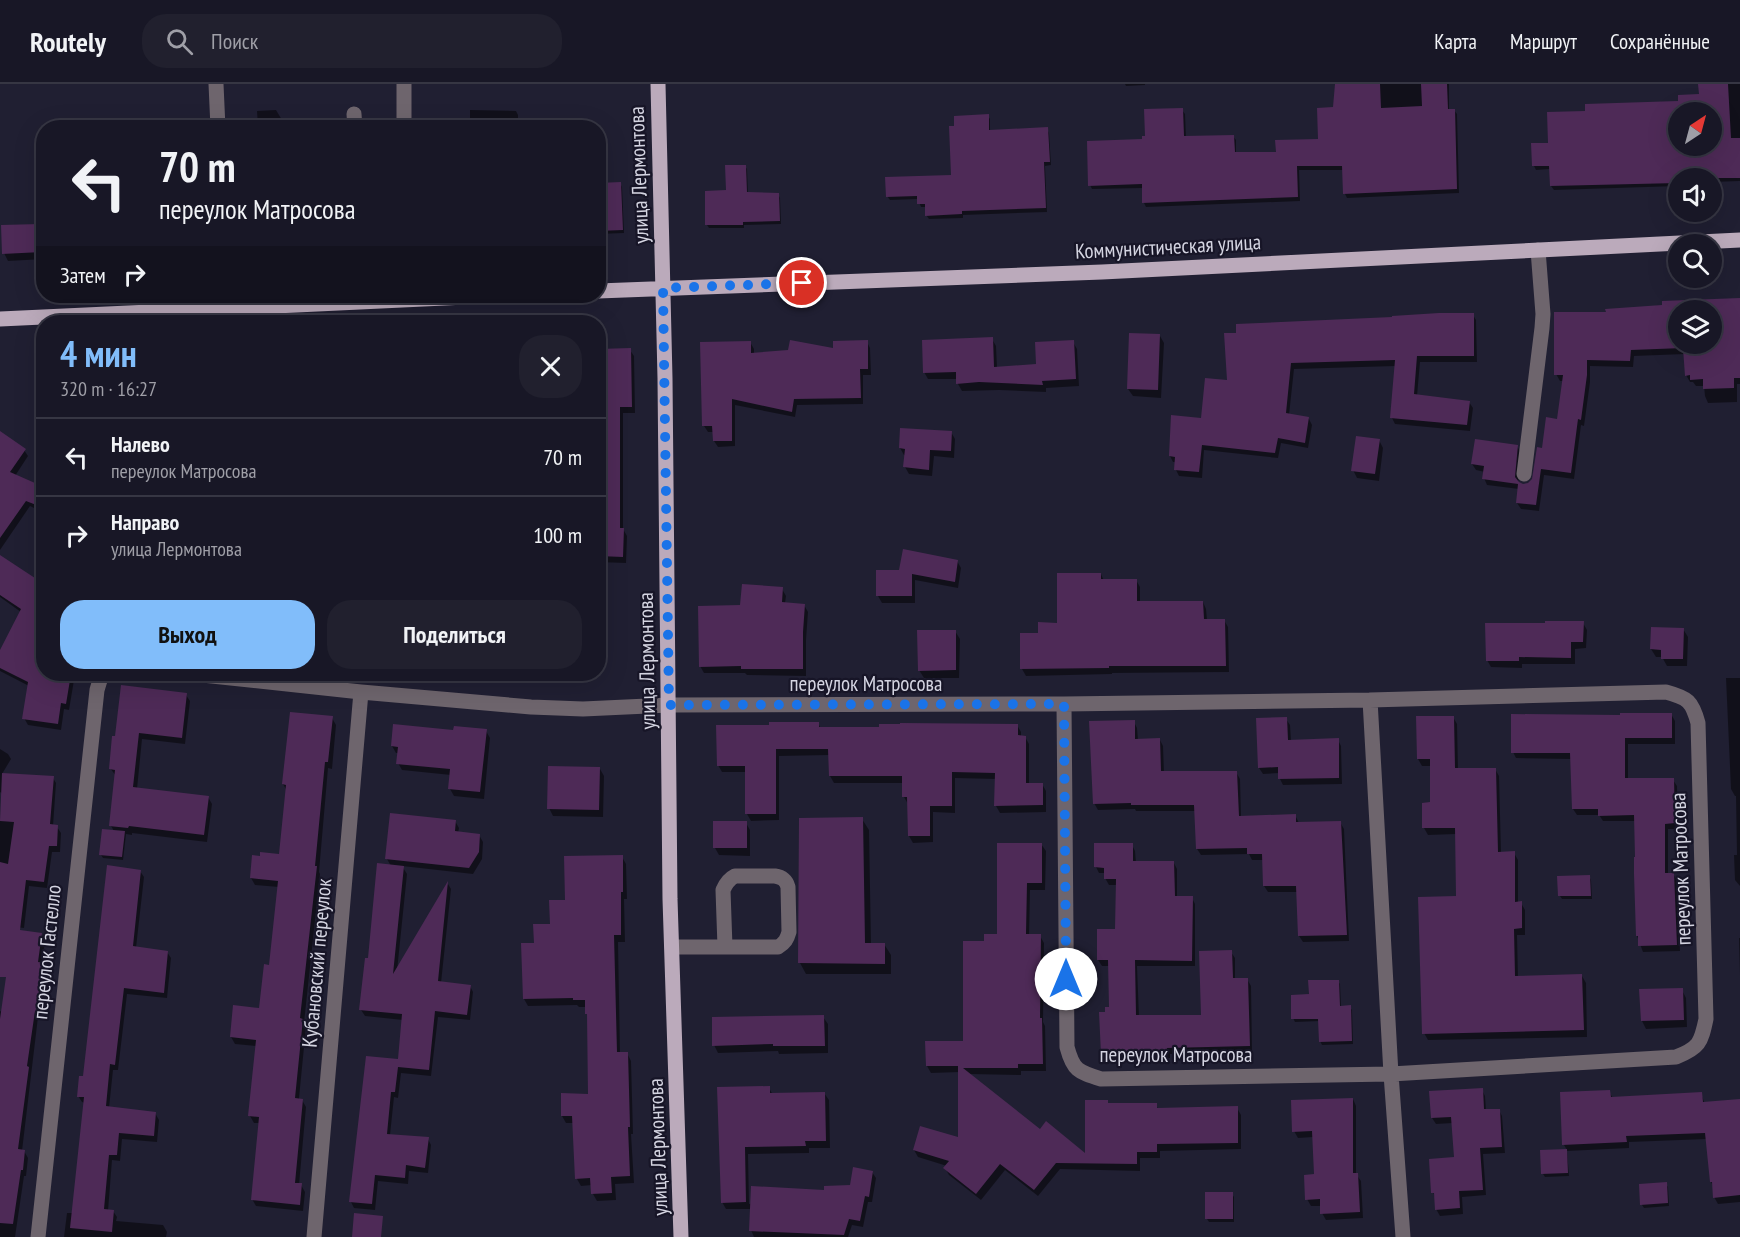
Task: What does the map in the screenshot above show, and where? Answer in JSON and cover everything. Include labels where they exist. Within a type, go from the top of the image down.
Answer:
[{"type":"main road","name":"улица Лермонтова","points":[[658,84],[663,288],[670,899],[681,1237]]},
{"type":"main road","name":"Коммунистическая улица","points":[[606,291],[1102,272],[1740,240]]},
{"type":"main road","points":[[50,315],[200,303]]},
{"type":"main road","points":[[0,319],[36,316]]},
{"type":"street","points":[[216,84],[218,120]]},
{"type":"street","points":[[404,84],[404,120]]},
{"type":"street","points":[[1524,474],[1543,314],[1538,250]]},
{"type":"street","name":"переулок Гастелло","points":[[38,1237],[100,681]]},
{"type":"street","points":[[258,681],[531,707],[584,709],[669,705]]},
{"type":"street","name":"Кубановский переулок","points":[[314,1237],[361,692]]},
{"type":"street","name":"переулок Матросова","points":[[669,705],[1064,704],[1666,692],[1682,697],[1694,708],[1698,723],[1706,1019],[1702,1038],[1692,1051],[1676,1058],[1391,1074],[1101,1079],[1084,1074],[1072,1064],[1067,1047],[1064,704]]},
{"type":"street","points":[[1370,699],[1391,1074],[1403,1237]]},
{"type":"street","points":[[672,947],[725,947],[778,947],[783,944],[789,932],[786,881],[775,876],[735,876],[725,884],[723,890],[725,947]]},
{"type":"building","points":[[1335,84],[1380,84],[1381,108],[1422,106],[1421,84],[1447,84],[1448,109],[1455,109],[1457,189],[1343,194],[1342,166],[1297,166],[1298,197],[1142,203],[1142,184],[1088,186],[1087,141],[1142,139],[1142,136],[1145,136],[1144,109],[1183,108],[1184,136],[1234,135],[1235,152],[1276,152],[1275,140],[1318,139],[1317,108],[1333,107]]},
{"type":"building","points":[[1698,84],[1728,84],[1731,138],[1740,138],[1740,178],[1722,178],[1722,168],[1668,168],[1668,183],[1550,186],[1549,166],[1532,166],[1531,143],[1548,143],[1547,112],[1585,111],[1585,104],[1678,101],[1678,95],[1699,94]]},
{"type":"building","points":[[989,114],[989,130],[1048,127],[1050,162],[1044,162],[1046,208],[962,211],[962,214],[925,216],[925,204],[917,204],[917,196],[886,197],[885,177],[951,175],[949,126],[954,126],[954,116]]},
{"type":"building","points":[[725,165],[746,165],[747,192],[779,193],[780,221],[743,222],[743,225],[705,225],[705,191],[726,190]]},
{"type":"building","points":[[621,182],[623,230],[606,231],[606,183]]},
{"type":"building","points":[[36,224],[36,252],[2,254],[1,225]]},
{"type":"building","points":[[1740,298],[1740,378],[1734,378],[1734,388],[1703,389],[1703,379],[1690,380],[1690,375],[1685,376],[1683,354],[1722,354],[1722,300],[1688,300]]},
{"type":"building","points":[[1662,301],[1668,301],[1668,349],[1631,350],[1630,361],[1587,360],[1581,420],[1578,419],[1571,473],[1541,469],[1536,505],[1516,503],[1518,484],[1482,479],[1484,466],[1471,464],[1475,439],[1518,445],[1515,477],[1523,484],[1532,479],[1537,447],[1542,448],[1546,417],[1557,419],[1563,375],[1554,375],[1554,312],[1606,312],[1605,309],[1662,305]]},
{"type":"building","points":[[1474,313],[1474,356],[1417,356],[1414,394],[1470,401],[1467,425],[1390,418],[1395,360],[1291,363],[1286,413],[1309,417],[1305,443],[1278,438],[1275,453],[1202,445],[1199,472],[1174,470],[1175,457],[1169,456],[1171,415],[1201,418],[1205,378],[1227,380],[1224,333],[1236,333],[1236,324]]},
{"type":"building","points":[[1129,333],[1160,334],[1158,390],[1127,389]]},
{"type":"building","points":[[993,337],[994,367],[1036,364],[1035,342],[1074,340],[1076,379],[1042,381],[1043,385],[979,382],[956,384],[956,372],[923,373],[922,340]]},
{"type":"building","points":[[790,340],[833,348],[833,341],[868,340],[868,369],[860,369],[861,398],[794,399],[792,412],[732,399],[732,441],[713,441],[712,426],[702,426],[700,342],[751,341],[751,353],[788,350]]},
{"type":"building","points":[[631,348],[632,407],[620,407],[620,528],[624,528],[623,557],[606,556],[606,349]]},
{"type":"building","points":[[900,428],[952,431],[951,451],[930,450],[929,470],[903,467],[905,449],[899,448]]},
{"type":"building","points":[[0,431],[26,449],[10,472],[36,483],[36,505],[26,501],[0,538]]},
{"type":"building","points":[[1356,436],[1380,439],[1375,474],[1351,471]]},
{"type":"building","points":[[903,549],[958,560],[955,582],[912,574],[912,596],[876,596],[876,570],[899,570]]},
{"type":"building","points":[[0,555],[36,579],[36,681],[70,681],[66,704],[61,703],[58,724],[22,719],[28,682],[0,668],[0,650],[21,609],[0,595]]},
{"type":"building","points":[[1057,573],[1101,573],[1101,579],[1137,579],[1137,601],[1203,601],[1204,619],[1225,619],[1226,666],[1020,669],[1020,633],[1038,633],[1038,622],[1057,623]]},
{"type":"building","points":[[742,584],[783,587],[782,602],[805,604],[803,669],[741,669],[741,666],[699,667],[698,606],[740,605]]},
{"type":"building","points":[[1545,621],[1584,621],[1583,642],[1571,642],[1571,658],[1519,657],[1519,661],[1486,661],[1485,623],[1545,623]]},
{"type":"building","points":[[1651,627],[1684,628],[1683,659],[1661,659],[1661,650],[1650,649]]},
{"type":"building","points":[[917,630],[956,630],[956,670],[918,671]]},
{"type":"building","points":[[121,685],[187,693],[182,738],[139,733],[133,787],[209,796],[204,835],[129,826],[128,828],[109,826],[115,770],[109,769]]},
{"type":"building","points":[[290,712],[333,716],[328,762],[325,762],[315,866],[317,866],[300,1018],[303,1019],[295,1098],[303,1099],[295,1183],[302,1183],[300,1205],[251,1200],[259,1117],[248,1116],[256,1040],[230,1037],[233,1005],[259,1008],[264,964],[269,965],[278,881],[250,878],[252,855],[260,856],[260,852],[279,854],[286,785],[282,784]]},
{"type":"building","points":[[1620,713],[1672,713],[1672,738],[1625,738],[1625,778],[1674,778],[1675,823],[1665,824],[1665,873],[1674,873],[1677,945],[1638,946],[1634,874],[1634,815],[1598,816],[1598,809],[1572,809],[1570,753],[1511,753],[1511,714],[1620,715]]},
{"type":"building","points":[[1416,716],[1454,716],[1455,768],[1496,768],[1498,852],[1515,851],[1515,902],[1522,901],[1522,928],[1514,929],[1515,976],[1582,974],[1584,1030],[1422,1034],[1418,897],[1456,896],[1455,828],[1422,828],[1422,803],[1430,802],[1430,759],[1417,759]]},
{"type":"building","points":[[1287,717],[1288,740],[1339,738],[1339,778],[1278,779],[1278,767],[1258,768],[1256,718]]},
{"type":"building","points":[[1135,720],[1135,739],[1160,738],[1161,771],[1237,771],[1239,816],[1296,814],[1296,822],[1341,821],[1347,935],[1298,936],[1296,886],[1263,886],[1262,854],[1247,854],[1247,848],[1196,849],[1194,805],[1093,804],[1089,721]]},
{"type":"building","points":[[769,722],[819,722],[819,727],[879,727],[879,724],[900,723],[1018,724],[1018,735],[1026,736],[1026,783],[1043,783],[1043,805],[994,806],[995,773],[952,772],[952,806],[930,806],[930,836],[908,836],[907,797],[902,797],[902,776],[829,776],[828,749],[776,749],[776,814],[745,814],[745,766],[717,766],[716,725],[769,725]]},
{"type":"building","points":[[393,724],[453,730],[454,726],[487,729],[480,792],[448,789],[450,769],[396,764],[398,747],[391,746]]},
{"type":"building","points":[[548,766],[600,767],[599,810],[547,809]]},
{"type":"building","points":[[2,773],[54,776],[50,824],[58,825],[57,846],[49,846],[44,882],[26,880],[20,930],[42,933],[38,962],[45,963],[40,1012],[35,1011],[27,1066],[29,1067],[18,1149],[25,1150],[13,1224],[0,1223],[0,1019],[6,977],[0,977],[0,862],[8,864],[14,822],[0,821]]},
{"type":"building","points":[[390,813],[456,820],[455,831],[480,834],[479,852],[469,868],[385,859]]},
{"type":"building","points":[[863,817],[865,943],[885,943],[885,964],[798,963],[799,818]]},
{"type":"building","points":[[713,821],[747,821],[747,848],[713,848]]},
{"type":"building","points":[[102,829],[125,831],[122,857],[99,855]]},
{"type":"building","points":[[997,843],[1042,843],[1042,883],[1027,883],[1026,934],[1041,934],[1040,1018],[1042,1018],[1043,1064],[1018,1064],[1018,1068],[963,1068],[1040,1129],[1046,1121],[1085,1153],[1085,1100],[1108,1100],[1108,1103],[1157,1103],[1157,1108],[1238,1106],[1238,1143],[1157,1144],[1157,1152],[1137,1152],[1137,1164],[1056,1163],[1034,1190],[1000,1164],[976,1194],[943,1168],[949,1161],[913,1150],[920,1126],[958,1137],[958,1066],[926,1066],[925,1041],[963,1041],[963,941],[984,941],[984,934],[997,934]]},
{"type":"building","points":[[1094,843],[1133,843],[1133,861],[1174,861],[1175,896],[1193,896],[1192,961],[1135,960],[1136,1015],[1201,1015],[1199,951],[1232,950],[1233,978],[1248,978],[1250,1046],[1167,1048],[1167,1052],[1101,1054],[1099,1012],[1105,1012],[1105,1007],[1109,1007],[1108,960],[1097,960],[1097,929],[1115,929],[1116,879],[1104,879],[1104,868],[1094,867]]},
{"type":"building","points":[[623,855],[621,935],[614,935],[617,1052],[628,1052],[630,1176],[611,1177],[612,1193],[591,1194],[590,1178],[575,1179],[572,1116],[561,1116],[561,1093],[588,1094],[585,1000],[573,1000],[573,998],[523,999],[521,943],[534,943],[533,924],[550,924],[549,900],[565,900],[564,856]]},
{"type":"building","points":[[377,863],[404,866],[393,974],[448,881],[438,981],[471,985],[467,1015],[435,1011],[429,1070],[398,1067],[395,1092],[391,1092],[387,1134],[429,1137],[425,1168],[406,1165],[405,1178],[375,1175],[372,1204],[349,1202],[366,1056],[398,1059],[402,1014],[359,1010],[365,958],[368,958]]},
{"type":"building","points":[[107,865],[141,870],[133,946],[168,951],[164,993],[124,988],[115,1065],[110,1064],[106,1106],[156,1112],[154,1136],[119,1133],[117,1155],[109,1155],[104,1209],[114,1210],[112,1232],[70,1228],[84,1097],[77,1097],[79,1076],[83,1076]]},
{"type":"building","points":[[1590,875],[1591,896],[1558,896],[1557,876]]},
{"type":"building","points":[[1308,980],[1339,980],[1340,1006],[1351,1005],[1352,1041],[1319,1042],[1318,1019],[1291,1019],[1291,995],[1309,994]]},
{"type":"building","points":[[1683,988],[1684,1020],[1641,1021],[1639,989]]},
{"type":"building","points":[[824,1015],[825,1046],[773,1046],[773,1044],[712,1046],[712,1017]]},
{"type":"building","points":[[770,1086],[770,1093],[825,1092],[826,1141],[805,1141],[806,1146],[745,1147],[746,1202],[721,1203],[717,1087]]},
{"type":"building","points":[[1483,1088],[1484,1109],[1500,1109],[1502,1147],[1480,1148],[1483,1190],[1459,1191],[1460,1208],[1435,1210],[1434,1193],[1431,1193],[1429,1159],[1454,1157],[1451,1117],[1431,1118],[1429,1091]]},
{"type":"building","points":[[1610,1090],[1611,1097],[1702,1092],[1703,1102],[1740,1099],[1740,1195],[1713,1198],[1705,1133],[1626,1136],[1627,1142],[1562,1145],[1560,1092]]},
{"type":"building","points":[[1353,1098],[1353,1173],[1358,1173],[1360,1212],[1320,1214],[1320,1199],[1305,1200],[1304,1175],[1314,1174],[1312,1131],[1292,1132],[1291,1100]]},
{"type":"building","points":[[1567,1149],[1568,1173],[1541,1174],[1540,1150]]},
{"type":"building","points":[[853,1167],[873,1171],[869,1197],[865,1196],[860,1221],[849,1219],[844,1235],[749,1231],[751,1186],[824,1190],[824,1186],[850,1185]]},
{"type":"building","points":[[1667,1182],[1668,1203],[1640,1205],[1639,1184]]},
{"type":"building","points":[[1205,1192],[1233,1192],[1233,1219],[1205,1219]]},
{"type":"building","points":[[354,1213],[383,1216],[381,1237],[352,1237]]},
{"type":"route","points":[[802,283],[663,288],[669,705],[1064,704],[1066,979]]}]
